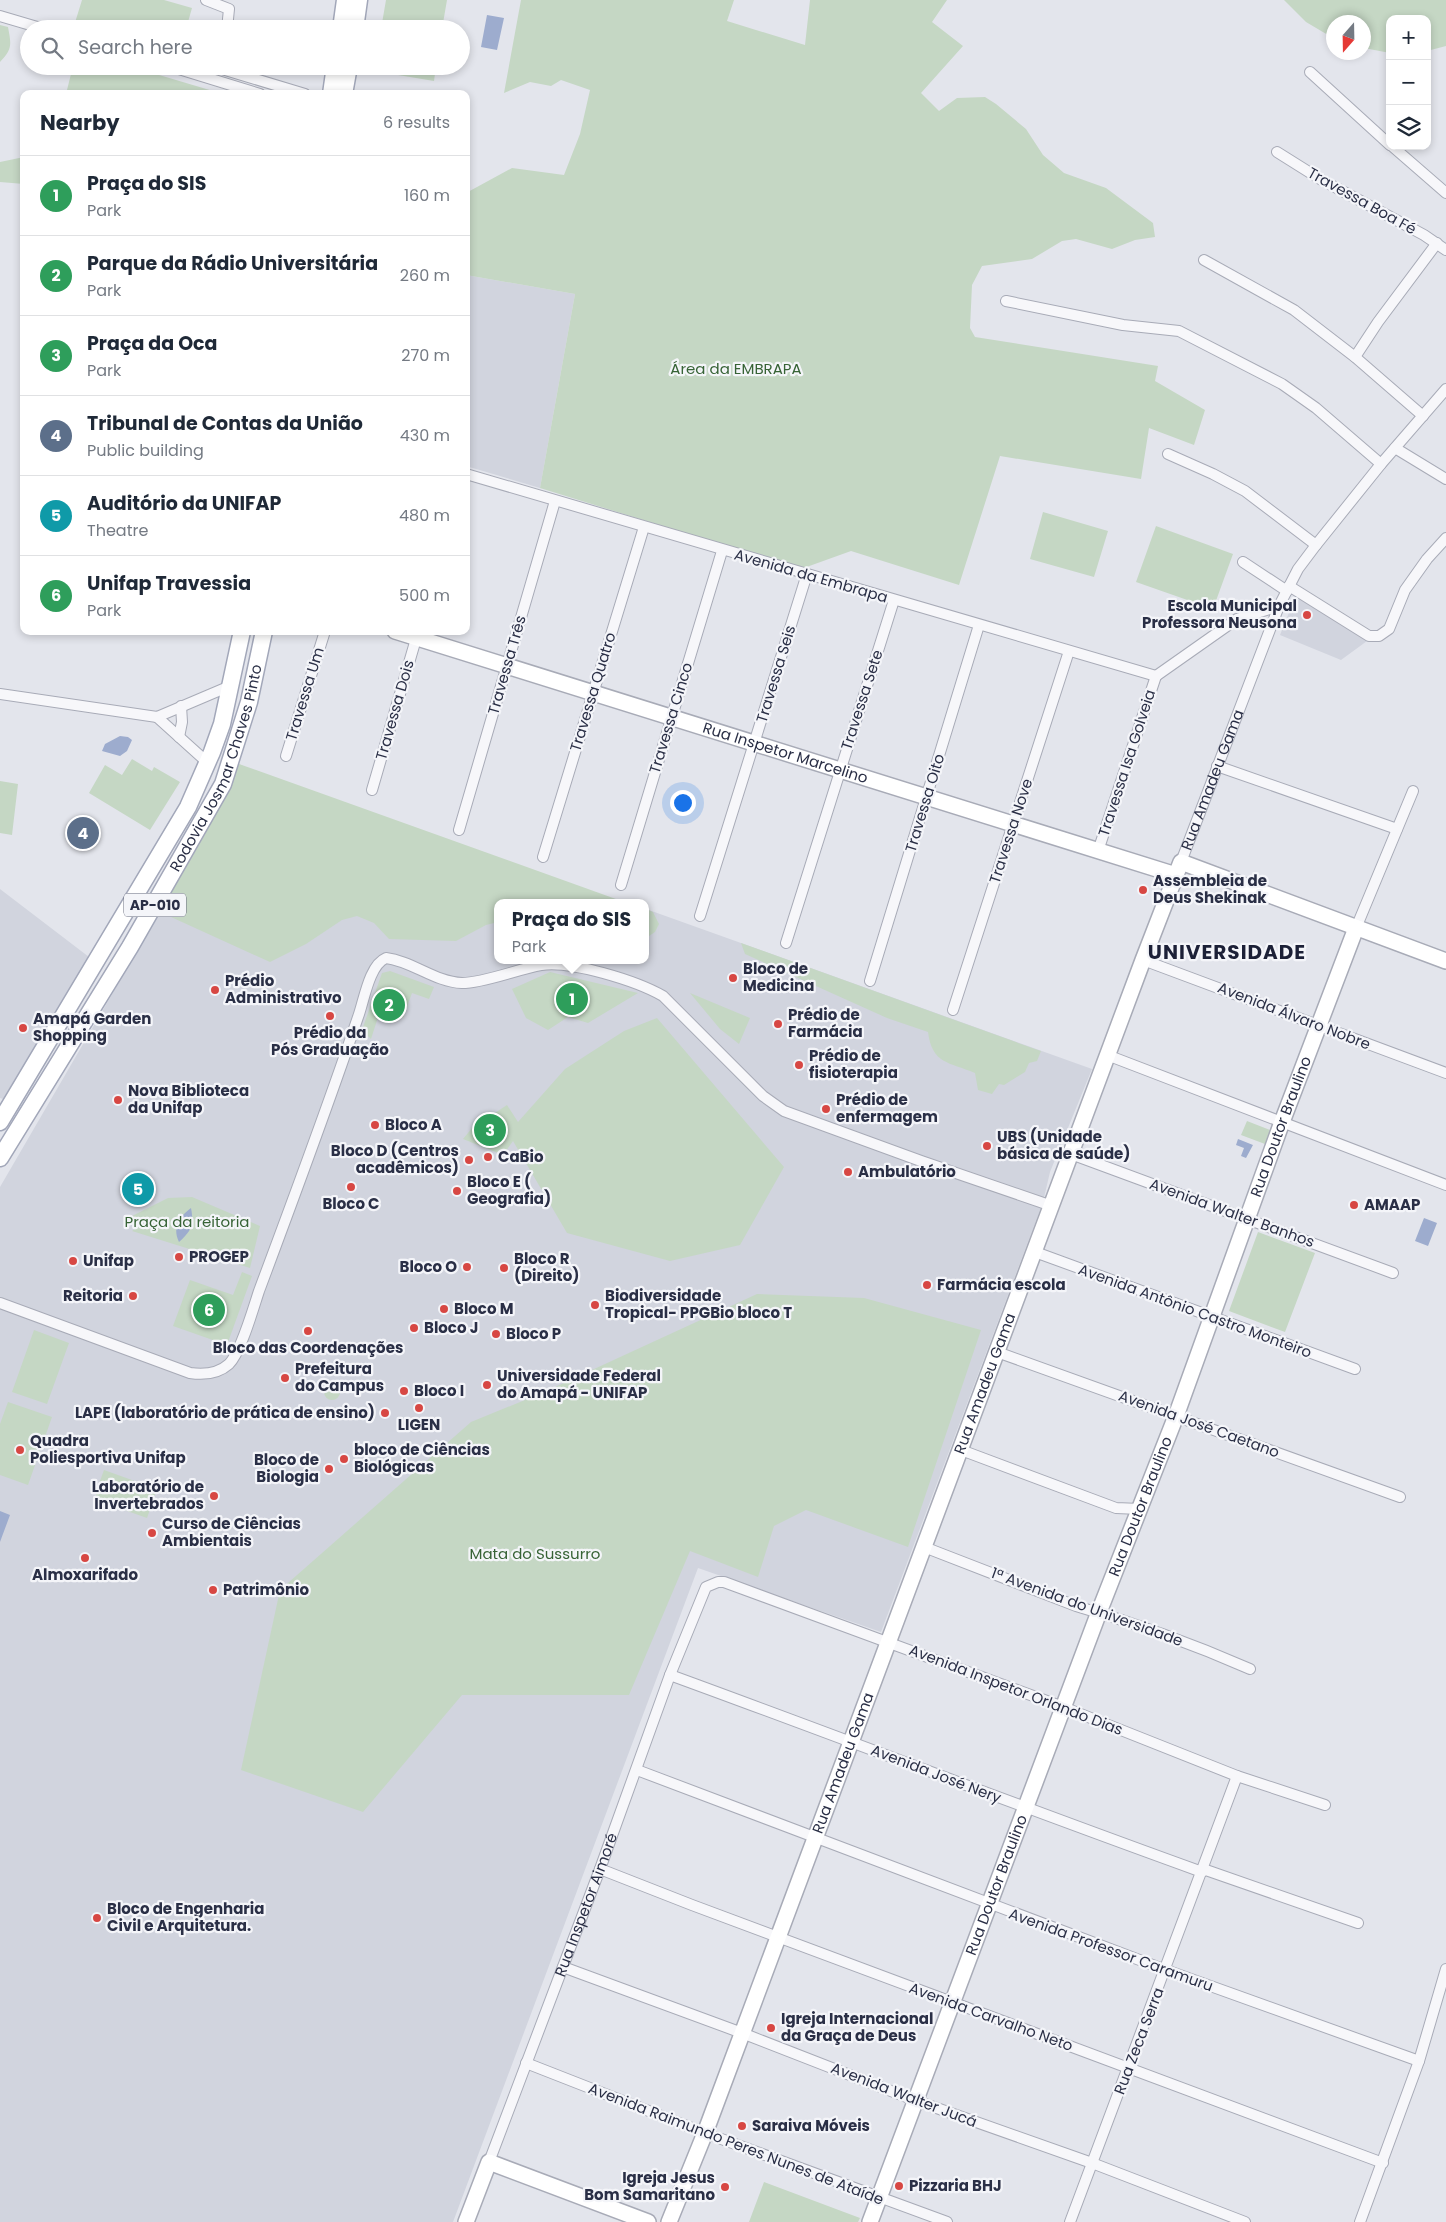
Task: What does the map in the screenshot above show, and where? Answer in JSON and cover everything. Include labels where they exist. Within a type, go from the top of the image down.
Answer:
[{"type":"main road","points":[[342,20],[345,0]]},
{"type":"main road","points":[[356,20],[359,0]]},
{"type":"main road","points":[[332,90],[334,75]]},
{"type":"main road","points":[[345,90],[347,75]]},
{"type":"main road","name":"Rodovia Josmar Chaves Pinto","points":[[0,1122],[188,807],[208,763],[222,724],[241,635]]},
{"type":"main road","name":"Rodovia Josmar Chaves Pinto","points":[[0,1158],[130,947],[223,784],[249,702],[263,635]]},
{"type":"street","points":[[206,0],[230,9],[228,20]]},
{"type":"street","points":[[0,16],[20,22]]},
{"type":"street","points":[[1310,72],[1386,140]]},
{"type":"street","points":[[198,75],[247,90]]},
{"type":"street","points":[[242,75],[292,90]]},
{"type":"street","points":[[1397,150],[1446,194]]},
{"type":"street","name":"Travessa Boa Fé","points":[[1277,152],[1320,179],[1437,243],[1446,250]]},
{"type":"street","points":[[1355,357],[1378,322],[1437,243]]},
{"type":"street","points":[[1204,260],[1294,310],[1355,357],[1422,416]]},
{"type":"street","points":[[1006,301],[1123,325],[1178,331],[1290,389],[1316,408],[1381,464]]},
{"type":"street","name":"Rua Amadeu Gama","points":[[669,2222],[705,2133],[1107,1055],[1279,606],[1302,563],[1381,464],[1446,389]]},
{"type":"street","points":[[1395,448],[1446,479]]},
{"type":"street","points":[[1168,454],[1245,491],[1316,545]]},
{"type":"street","name":"Avenida da Embrapa","points":[[470,475],[722,551],[1156,676]]},
{"type":"street","name":"Travessa Três","points":[[459,830],[555,501]]},
{"type":"street","name":"Travessa Quatro","points":[[543,857],[644,527]]},
{"type":"street","points":[[1243,562],[1374,637],[1389,629],[1405,590],[1427,559],[1446,538]]},
{"type":"street","name":"Travessa Cinco","points":[[621,885],[722,551]]},
{"type":"street","name":"Travessa Seis","points":[[700,916],[807,574]]},
{"type":"street","name":"Travessa Sete","points":[[786,943],[894,600]]},
{"type":"street","points":[[1156,676],[1237,619],[1261,610],[1279,606]]},
{"type":"street","name":"Travessa Oito","points":[[870,981],[979,625]]},
{"type":"street","name":"Travessa Um","points":[[286,756],[324,635]]},
{"type":"street","name":"Rua Inspetor Marcelino","points":[[418,635],[507,666],[1013,824],[1098,850],[1178,869],[1356,928],[1446,962]]},
{"type":"street","name":"Travessa Dois","points":[[372,790],[418,635]]},
{"type":"street","name":"Travessa Nove","points":[[953,1010],[1069,651]]},
{"type":"street","name":"Travessa Isa Golveia","points":[[1098,850],[1156,676]]},
{"type":"street","points":[[157,717],[230,686]]},
{"type":"street","points":[[0,694],[157,717],[208,763]]},
{"type":"street","points":[[179,736],[182,722],[181,706]]},
{"type":"street","points":[[1217,766],[1398,829]]},
{"type":"street","name":"Rua Doutor Braulino","points":[[870,2222],[914,2100],[953,2003],[1026,1809],[1062,1707],[1176,1416],[1282,1122],[1356,928],[1413,792]]},
{"type":"street","points":[[0,1303],[190,1372],[210,1374],[227,1366],[236,1353],[266,1274],[374,967],[380,960],[386,958],[446,980],[462,983],[551,964],[615,977],[651,989],[662,996],[762,1096],[784,1111],[912,1158],[1052,1206]]},
{"type":"street","name":"Avenida Álvaro Nobre","points":[[1143,960],[1446,1073]]},
{"type":"street","points":[[1107,1055],[1446,1185]]},
{"type":"street","name":"Avenida Walter Banhos","points":[[1071,1154],[1393,1273]]},
{"type":"street","name":"Avenida Antônio Castro Monteiro","points":[[1035,1252],[1355,1370]]},
{"type":"street","name":"Avenida José Caetano","points":[[997,1352],[1400,1497]]},
{"type":"street","points":[[961,1450],[1116,1508],[1140,1510]]},
{"type":"street","name":"1ª Avenida do Universidade","points":[[924,1547],[1076,1606],[1099,1612],[1192,1645],[1250,1669]]},
{"type":"street","name":"Avenida Inspetor Orlando Dias","points":[[706,1587],[718,1582],[724,1582],[1062,1707],[1237,1776],[1325,1805]]},
{"type":"street","name":"Rua Inspetor Aimoré","points":[[466,2222],[637,1770],[670,1675],[706,1587]]},
{"type":"street","name":"Avenida José Nery","points":[[670,1675],[851,1741],[1026,1809],[1358,1924]]},
{"type":"street","name":"Avenida Professor Caramuru","points":[[637,1770],[990,1905],[1419,2061]]},
{"type":"street","name":"Rua Zeca Serra","points":[[1070,2222],[1166,1970],[1237,1776]]},
{"type":"street","name":"Avenida Carvalho Neto","points":[[600,1869],[953,2003],[1383,2162]]},
{"type":"street","name":"Avenida Walter Jucá","points":[[563,1968],[742,2033],[914,2100],[1092,2163],[1246,2222]]},
{"type":"street","points":[[1360,2222],[1419,2061],[1446,1969]]},
{"type":"street","name":"Avenida Raimundo Peres Nunes de Ataíde","points":[[526,2063],[705,2133],[947,2222]]},
{"type":"street","points":[[489,2162],[648,2222]]},
{"type":"shaded area","points":[[470,276],[575,294],[540,488],[470,467]]},
{"type":"shaded area","name":"Escola Municipal Professora Neusona","points":[[1296,595],[1367,641],[1341,660],[1280,635]]},
{"type":"shaded area","name":"Universidade Federal do Amapá - UNIFAP","points":[[239,764],[494,901],[494,964],[649,964],[649,910],[1092,1069],[1050,1172],[1043,1202],[881,1632],[698,1568],[453,2222],[0,2222],[0,1187],[204,836]]},
{"type":"shaded area","name":"Amapá Garden Shopping","points":[[0,889],[89,957],[3,1099],[0,1098]]},
{"type":"green space","points":[[82,0],[164,0],[192,8],[189,20],[76,20]]},
{"type":"green space","points":[[386,0],[447,0],[444,20],[383,20]]},
{"type":"green space","name":"Área da EMBRAPA","points":[[521,0],[734,0],[727,21],[805,45],[810,0],[947,0],[932,22],[963,46],[921,93],[939,111],[957,98],[985,97],[1026,129],[1043,155],[1064,173],[1106,188],[1153,223],[1155,237],[1135,240],[1112,249],[1076,239],[1062,241],[1032,259],[982,266],[972,285],[970,328],[975,337],[1158,366],[1155,381],[1205,410],[1194,445],[1149,428],[1141,479],[1000,456],[959,585],[851,551],[801,569],[540,488],[575,294],[470,276],[470,191],[512,168],[564,175],[580,134],[590,90],[561,80],[551,86],[530,82],[504,93]]},
{"type":"green space","points":[[1284,0],[1446,0],[1446,46],[1431,50],[1431,15],[1386,15],[1386,52],[1371,49],[1371,15],[1326,15],[1326,34],[1306,22]]},
{"type":"green space","points":[[0,25],[8,27],[10,46],[0,62]]},
{"type":"green space","points":[[71,75],[159,75],[210,90],[67,90]]},
{"type":"green space","points":[[398,75],[435,75],[434,81]]},
{"type":"green space","points":[[20,158],[20,184],[0,182],[0,162]]},
{"type":"green space","points":[[1043,512],[1108,531],[1094,577],[1030,559]]},
{"type":"green space","points":[[1156,526],[1233,554],[1213,609],[1136,582]]},
{"type":"green space","points":[[132,759],[152,771],[154,767],[180,782],[150,830],[89,793],[105,765],[122,775]]},
{"type":"green space","points":[[239,764],[616,899],[494,899],[494,923],[486,925],[456,941],[389,939],[374,923],[357,916],[342,920],[306,944],[270,962],[160,912],[204,836]]},
{"type":"green space","points":[[0,781],[18,784],[12,835],[0,833]]},
{"type":"green space","points":[[649,910],[653,912],[659,924],[655,932],[649,936]]},
{"type":"green space","points":[[741,943],[1041,1051],[1037,1061],[1029,1063],[1025,1072],[1004,1085],[999,1084],[992,1094],[978,1090],[975,1073],[950,1064],[938,1056],[933,1050],[928,1032],[887,1018],[745,954]]},
{"type":"green space","points":[[390,971],[434,987],[429,999],[412,993],[403,1018],[380,1011],[371,1039],[362,1030],[382,973]]},
{"type":"green space","points":[[550,972],[638,993],[588,1023],[568,1017],[548,1030],[526,1018],[512,989]]},
{"type":"green space","points":[[690,993],[750,1018],[739,1044],[720,1029]]},
{"type":"green space","points":[[657,1018],[784,1167],[740,1245],[670,1261],[567,1233],[513,1141],[503,1155],[463,1139],[472,1128],[507,1105],[518,1122],[565,1069],[624,1031]]},
{"type":"green space","points":[[1247,1121],[1270,1130],[1265,1144],[1241,1135]]},
{"type":"green space","name":"Praça da reitoria","points":[[192,1197],[260,1226],[250,1268],[132,1231],[139,1226],[127,1221],[128,1218],[168,1198]]},
{"type":"green space","points":[[1258,1232],[1315,1253],[1285,1332],[1229,1311]]},
{"type":"green space","points":[[242,1272],[252,1276],[227,1345],[173,1326],[190,1280],[233,1295]]},
{"type":"green space","name":"Mata do Sussurro","points":[[757,1294],[864,1298],[981,1330],[908,1547],[806,1510],[774,1526],[758,1577],[690,1551],[629,1695],[462,1695],[363,1812],[241,1770],[280,1590],[471,1422],[542,1393]]},
{"type":"green space","points":[[34,1330],[69,1343],[47,1404],[12,1392]]},
{"type":"green space","points":[[332,1384],[338,1386],[340,1392],[338,1398],[332,1400],[326,1398],[324,1392],[326,1386]]},
{"type":"green space","name":"Quadra Poliesportiva Unifap","points":[[8,1402],[52,1417],[28,1485],[0,1475],[0,1424]]},
{"type":"green space","points":[[104,1470],[157,1489],[147,1518],[96,1500],[96,1492]]},
{"type":"green space","points":[[764,2182],[860,2218],[858,2222],[749,2222]]},
{"type":"water","points":[[487,15],[504,18],[497,50],[481,47]]},
{"type":"water","points":[[120,736],[128,737],[132,740],[127,751],[120,756],[102,751],[105,744]]},
{"type":"water","points":[[1238,1139],[1253,1145],[1246,1158],[1241,1156],[1244,1148],[1236,1145]]},
{"type":"water","points":[[191,1208],[191,1227],[179,1242],[176,1232],[178,1223]]},
{"type":"water","points":[[1424,1218],[1437,1223],[1428,1246],[1415,1241]]},
{"type":"water","points":[[0,1511],[10,1515],[0,1542]]},
{"type":"place","name":"Escola Municipal Professora Neusona","points":[[1307,615]]},
{"type":"place","name":"Tribunal de Contas da União","points":[[83,833]]},
{"type":"place","name":"Assembleia de Deus Shekinak","points":[[1143,890]]},
{"type":"place","name":"Bloco de Medicina","points":[[733,978]]},
{"type":"place","name":"Prédio Administrativo","points":[[215,990]]},
{"type":"place","name":"Praça do SIS","points":[[572,999]]},
{"type":"place","name":"Parque da Rádio Universitária","points":[[389,1005]]},
{"type":"place","name":"Prédio da Pós Graduação","points":[[330,1016]]},
{"type":"place","name":"Prédio de Farmácia","points":[[778,1024]]},
{"type":"place","name":"Amapá Garden Shopping","points":[[23,1028]]},
{"type":"place","name":"Prédio de fisioterapia","points":[[799,1065]]},
{"type":"place","name":"Nova Biblioteca da Unifap","points":[[118,1100]]},
{"type":"place","name":"Prédio de enfermagem","points":[[826,1109]]},
{"type":"place","name":"Bloco A","points":[[375,1125]]},
{"type":"place","name":"Praça da Oca","points":[[490,1130]]},
{"type":"place","name":"UBS (Unidade básica de saúde)","points":[[987,1146]]},
{"type":"place","name":"CaBio","points":[[488,1157]]},
{"type":"place","name":"Bloco D (Centros acadêmicos)","points":[[469,1160]]},
{"type":"place","name":"Ambulatório","points":[[848,1172]]},
{"type":"place","name":"Bloco C","points":[[351,1187]]},
{"type":"place","name":"Auditório da UNIFAP","points":[[138,1189]]},
{"type":"place","name":"Bloco E ( Geografia)","points":[[457,1191]]},
{"type":"place","name":"AMAAP","points":[[1354,1205]]},
{"type":"place","name":"PROGEP","points":[[179,1257]]},
{"type":"place","name":"Unifap","points":[[73,1261]]},
{"type":"place","name":"Bloco O","points":[[467,1267]]},
{"type":"place","name":"Bloco R (Direito)","points":[[504,1268]]},
{"type":"place","name":"Farmácia escola","points":[[927,1285]]},
{"type":"place","name":"Reitoria","points":[[133,1296]]},
{"type":"place","name":"Biodiversidade Tropical- PPGBio bloco T","points":[[595,1305]]},
{"type":"place","name":"Bloco M","points":[[444,1309]]},
{"type":"place","name":"Unifap Travessia","points":[[209,1310]]},
{"type":"place","name":"Bloco J","points":[[414,1328]]},
{"type":"place","name":"Bloco das Coordenações","points":[[308,1331]]},
{"type":"place","name":"Bloco P","points":[[496,1334]]},
{"type":"place","name":"Prefeitura do Campus","points":[[285,1378]]},
{"type":"place","name":"Universidade Federal do Amapá - UNIFAP","points":[[487,1385]]},
{"type":"place","name":"Bloco I","points":[[404,1391]]},
{"type":"place","name":"LIGEN","points":[[419,1408]]},
{"type":"place","name":"LAPE (laboratório de prática de ensino)","points":[[385,1413]]},
{"type":"place","name":"Quadra Poliesportiva Unifap","points":[[20,1450]]},
{"type":"place","name":"bloco de Ciências Biológicas","points":[[344,1459]]},
{"type":"place","name":"Bloco de Biologia","points":[[329,1469]]},
{"type":"place","name":"Laboratório de Invertebrados","points":[[214,1496]]},
{"type":"place","name":"Curso de Ciências Ambientais","points":[[152,1533]]},
{"type":"place","name":"Almoxarifado","points":[[85,1558]]},
{"type":"place","name":"Patrimônio","points":[[213,1590]]},
{"type":"place","name":"Bloco de Engenharia Civil e Arquitetura.","points":[[97,1918]]},
{"type":"place","name":"Igreja Internacional da Graça de Deus","points":[[771,2028]]},
{"type":"place","name":"Saraiva Móveis","points":[[742,2126]]},
{"type":"place","name":"Pizzaria BHJ","points":[[899,2186]]},
{"type":"place","name":"Igreja Jesus Bom Samaritano","points":[[725,2187]]},
{"type":"district","name":"UNIVERSIDADE","points":[[1227,952]]}]
